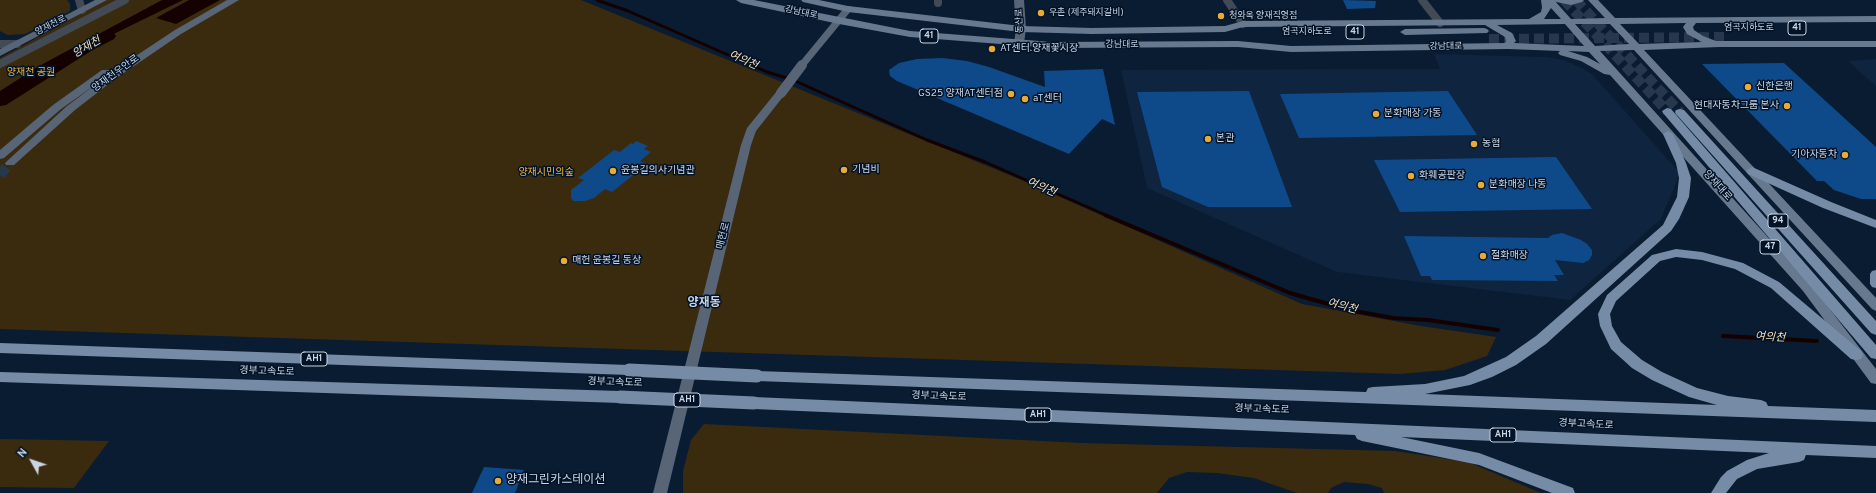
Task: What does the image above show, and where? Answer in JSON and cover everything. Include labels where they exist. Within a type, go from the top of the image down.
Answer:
[{"type":"highway","name":"양재대로","points":[[1668,111],[1876,354]]},
{"type":"highway","name":"94","points":[[1680,112],[1876,330]]},
{"type":"highway","points":[[1304,397],[1445,386],[1487,374],[1525,352],[1541,340],[1667,228],[1673,219],[1682,204],[1685,178],[1681,163],[1668,134]]},
{"type":"highway","points":[[1752,171],[1826,205],[1876,224]]},
{"type":"highway","points":[[1828,415],[1728,402],[1694,393],[1658,376],[1628,357],[1612,339],[1604,319],[1609,302],[1616,293],[1656,258],[1676,253],[1695,254],[1739,266],[1775,285],[1856,355]]},
{"type":"highway","points":[[1876,274],[1876,284]]},
{"type":"highway","name":"경부고속도로","points":[[0,348],[629,370],[1304,397],[1872,416]]},
{"type":"highway","name":"경부고속도로","points":[[0,377],[620,397],[1876,452]]},
{"type":"highway","points":[[1321,427],[1479,459],[1568,493]]},
{"type":"highway","points":[[1718,493],[1732,475],[1752,464],[1780,457],[1850,452]]},
{"type":"main road","name":"강남대로","points":[[741,0],[838,21],[910,34],[1020,43],[1097,46],[1238,44],[1292,49],[1508,46]]},
{"type":"main road","name":"강남대로","points":[[806,0],[848,9],[1021,29],[1092,31],[1225,29],[1243,24],[1440,23],[1485,31],[1525,23],[1659,21]]},
{"type":"main road","points":[[1525,23],[1544,15],[1546,0]]},
{"type":"main road","name":"양재대로","points":[[1550,0],[1630,92],[1696,163],[1807,288],[1856,355],[1876,379]]},
{"type":"main road","points":[[1559,0],[1571,2],[1579,0]]},
{"type":"main road","points":[[1596,2],[1626,16],[1659,21],[1876,19]]},
{"type":"main road","points":[[1596,2],[1876,306]]},
{"type":"main road","points":[[1694,20],[1688,27],[1690,32],[1700,38],[1722,40],[1876,44]]},
{"type":"main road","name":"염곡지하도로","points":[[1717,29],[1876,27]]},
{"type":"main road","name":"염곡지하도로","points":[[1225,29],[1282,32],[1485,31]]},
{"type":"main road","points":[[1485,31],[1507,33],[1511,41],[1508,46]]},
{"type":"main road","name":"염곡지하도로","points":[[1238,44],[1485,31]]},
{"type":"main road","name":"염곡지하도로","points":[[1722,40],[1876,35]]},
{"type":"main road","points":[[1508,46],[1592,48],[1637,47],[1682,45],[1722,40]]},
{"type":"main road","points":[[1661,73],[1657,60],[1659,55],[1668,49],[1682,45]]},
{"type":"main road","points":[[1508,46],[1564,53],[1584,59],[1622,81],[1630,92]]},
{"type":"street","points":[[79,0],[82,10]]},
{"type":"street","name":"양재천로","points":[[0,53],[102,0]]},
{"type":"street","points":[[0,64],[125,0]]},
{"type":"street","name":"양재천우안로","points":[[0,156],[80,89],[225,0]]},
{"type":"street","name":"양재천우안로","points":[[10,163],[71,108],[135,59],[176,31],[234,0]]},
{"type":"street","name":"동산로","points":[[1019,0],[1021,29],[1020,43]]},
{"type":"street","points":[[1227,0],[1243,24]]},
{"type":"street","points":[[1422,0],[1440,23]]},
{"type":"street","name":"매헌로","points":[[660,493],[746,145],[751,130],[848,9]]},
{"type":"street","points":[[0,44],[17,44]]},
{"type":"shaded area","points":[[162,0],[183,0],[85,48],[0,101],[0,91],[39,66]]},
{"type":"shaded area","points":[[189,0],[220,0],[176,24],[156,18]]},
{"type":"shaded area","name":"화훼공판장","points":[[1434,54],[1547,57],[1564,60],[1584,69],[1592,74],[1680,173],[1661,219],[1570,300],[1337,272],[1147,188],[1121,70],[1440,69]]},
{"type":"shaded area","points":[[1876,59],[1876,86],[1848,61]]},
{"type":"green space","points":[[0,0],[67,0],[70,4],[70,11],[25,34],[8,35],[0,31]]},
{"type":"green space","name":"양재시민의숲","points":[[106,0],[581,0],[1024,181],[1302,304],[1421,326],[1496,337],[1487,356],[1445,370],[1400,374],[0,329],[0,58]]},
{"type":"green space","points":[[704,424],[1082,443],[1395,451],[1468,462],[1541,493],[1384,493],[1382,488],[1368,484],[1344,482],[1331,488],[1328,493],[1297,493],[1254,478],[1217,473],[1187,472],[1169,478],[1157,493],[683,493],[683,471],[691,440]]},
{"type":"green space","points":[[0,439],[109,441],[74,488],[0,487]]},
{"type":"building","points":[[1343,0],[1376,1],[1375,8],[1347,9]]},
{"type":"building","name":"aT센터","points":[[942,58],[967,61],[989,67],[1045,87],[1044,71],[1103,69],[1115,125],[1102,119],[1069,154],[897,81],[890,76],[889,70],[899,63],[917,59]]},
{"type":"building","name":"현대자동차그룹 본사","points":[[1784,63],[1876,147],[1876,199],[1861,199],[1834,190],[1824,181],[1817,181],[1702,64]]},
{"type":"building","name":"본관","points":[[1249,91],[1292,207],[1208,207],[1162,187],[1137,92]]},
{"type":"building","name":"분화매장 가동","points":[[1448,91],[1477,135],[1299,138],[1280,94]]},
{"type":"building","name":"윤봉길의사기념관","points":[[636,141],[648,146],[644,149],[651,152],[640,161],[647,164],[612,192],[605,189],[594,198],[585,201],[573,201],[571,198],[571,190],[584,180],[578,178],[614,150],[620,152]]},
{"type":"building","name":"분화매장 나동","points":[[1556,157],[1592,209],[1400,212],[1374,160]]},
{"type":"building","name":"절화매장","points":[[1562,233],[1581,240],[1587,244],[1592,250],[1592,255],[1589,260],[1583,263],[1555,260],[1564,275],[1554,275],[1558,281],[1432,280],[1430,276],[1421,276],[1404,236],[1548,238],[1552,235]]},
{"type":"building","name":"양재그린카스테이션","points":[[484,467],[524,470],[515,493],[472,493]]},
{"type":"waterway","name":"여의천","points":[[597,0],[628,11],[767,72],[793,80],[927,140],[985,162],[1108,216]]},
{"type":"waterway","name":"양재천","points":[[0,101],[85,48],[108,36]]},
{"type":"waterway","name":"여의천","points":[[1105,215],[1290,293],[1349,310],[1393,318],[1428,320],[1498,330]]},
{"type":"waterway","name":"여의천","points":[[1723,336],[1817,341]]},
{"type":"tunnel","points":[[1564,0],[1667,111]]},
{"type":"tunnel","points":[[1576,0],[1680,112]]},
{"type":"tunnel","points":[[1489,39],[1725,37]]},
{"type":"tunnel","points":[[0,175],[10,163]]},
{"type":"place","name":"우촌 (제주돼지갈비)","points":[[1041,13]]},
{"type":"place","name":"청와옥 양재직영점","points":[[1221,16]]},
{"type":"place","name":"AT센터.양재꽃시장","points":[[992,49]]},
{"type":"place","name":"신한은행","points":[[1748,87]]},
{"type":"place","name":"GS25 양재AT센터점","points":[[1011,94]]},
{"type":"place","name":"aT센터","points":[[1025,99]]},
{"type":"place","name":"현대자동차그룹 본사","points":[[1787,106]]},
{"type":"place","name":"분화매장 가동","points":[[1376,114]]},
{"type":"place","name":"본관","points":[[1208,139]]},
{"type":"place","name":"농협","points":[[1474,144]]},
{"type":"place","name":"기아자동차","points":[[1845,155]]},
{"type":"place","name":"기념비","points":[[844,170]]},
{"type":"place","name":"윤봉길의사기념관","points":[[613,171]]},
{"type":"place","name":"화훼공판장","points":[[1411,176]]},
{"type":"place","name":"분화매장 나동","points":[[1481,185]]},
{"type":"place","name":"절화매장","points":[[1483,256]]},
{"type":"place","name":"매헌 윤봉길 동상","points":[[564,261]]},
{"type":"place","name":"양재그린카스테이션","points":[[498,481]]},
{"type":"district","name":"양재동","points":[[704,304]]},
{"type":"park label","name":"양재천 공원","points":[[31,73]]}]
